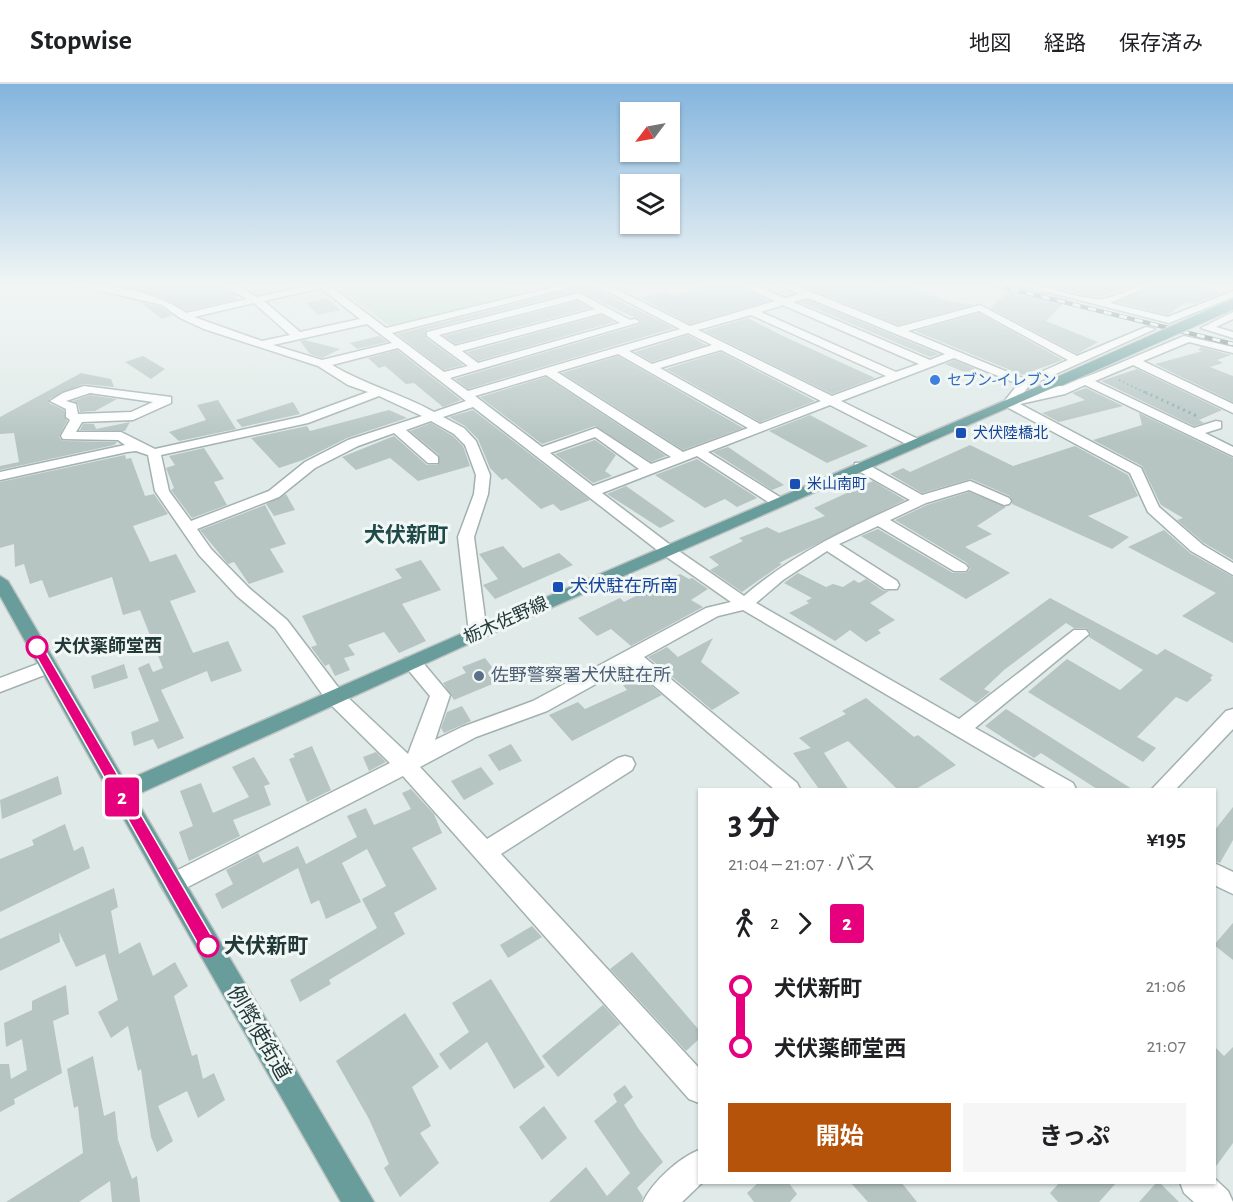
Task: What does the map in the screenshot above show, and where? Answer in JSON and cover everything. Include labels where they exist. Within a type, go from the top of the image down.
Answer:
[{"type":"main road","name":"栃木佐野線","points":[[120,793],[334,696],[1158,337]]},
{"type":"main road","name":"例幣使街道","points":[[0,581],[172,884],[358,1202]]},
{"type":"street","points":[[237,337],[322,364],[352,381],[381,391],[452,426],[471,444],[483,475],[481,494],[466,537],[478,633]]},
{"type":"street","points":[[260,345],[293,337]]},
{"type":"street","points":[[391,337],[667,550],[745,604],[1063,788]]},
{"type":"street","points":[[435,337],[477,367]]},
{"type":"street","points":[[453,350],[501,337]]},
{"type":"street","points":[[443,376],[582,337]]},
{"type":"street","points":[[188,528],[274,494],[310,465],[353,443],[547,371],[662,337]]},
{"type":"street","points":[[704,337],[915,443]]},
{"type":"street","points":[[810,337],[897,377]]},
{"type":"street","points":[[866,337],[930,364]]},
{"type":"street","points":[[913,337],[1025,383]]},
{"type":"street","points":[[1033,337],[1077,361]]},
{"type":"street","points":[[1009,403],[1025,383],[1131,337]]},
{"type":"street","points":[[1009,403],[1061,392],[1188,338],[1233,350]]},
{"type":"street","points":[[322,364],[401,344]]},
{"type":"street","points":[[650,368],[722,346]]},
{"type":"street","points":[[620,350],[760,429]]},
{"type":"street","points":[[593,491],[955,354]]},
{"type":"street","points":[[1132,360],[1233,409]]},
{"type":"street","points":[[547,371],[682,458]]},
{"type":"street","points":[[1085,381],[1233,452]]},
{"type":"street","points":[[93,388],[124,396],[168,400],[134,416],[77,418],[72,417],[72,407],[57,401],[78,390],[93,388]]},
{"type":"street","points":[[77,418],[68,436],[121,436],[137,447],[154,453],[303,420],[381,391]]},
{"type":"street","points":[[1009,403],[1136,471],[1153,509],[1197,548],[1233,570]]},
{"type":"street","points":[[1193,433],[1216,425]]},
{"type":"street","points":[[396,428],[433,460]]},
{"type":"street","points":[[541,452],[596,432],[650,470]]},
{"type":"street","points":[[0,476],[137,447]]},
{"type":"street","points":[[699,452],[778,502]]},
{"type":"street","points":[[154,453],[162,491],[188,528],[226,574],[289,633],[334,696],[412,760],[485,852],[698,1088]]},
{"type":"street","points":[[860,466],[921,500]]},
{"type":"street","points":[[172,884],[469,732],[540,706],[712,612],[745,604],[777,576],[827,544],[877,519],[921,500],[970,485],[1004,501]]},
{"type":"street","points":[[877,519],[960,568]]},
{"type":"street","points":[[827,544],[891,585]]},
{"type":"street","points":[[960,729],[1080,634]]},
{"type":"street","points":[[631,656],[788,788]]},
{"type":"street","points":[[412,662],[440,695],[412,760]]},
{"type":"street","points":[[0,686],[48,666]]},
{"type":"street","points":[[1164,788],[1233,716]]},
{"type":"street","points":[[485,852],[625,764]]},
{"type":"street","points":[[1216,874],[1233,884]]},
{"type":"street","points":[[659,1202],[698,1166]]},
{"type":"street","points":[[1197,1184],[1217,1202]]},
{"type":"path","points":[[1105,373],[1216,425]]},
{"type":"building","points":[[374,337],[381,337],[387,342],[357,349],[350,343]]},
{"type":"building","points":[[401,337],[426,337],[463,365],[444,370]]},
{"type":"building","points":[[446,337],[480,337],[455,344]]},
{"type":"building","points":[[521,337],[561,337],[478,361],[467,352]]},
{"type":"building","points":[[596,337],[643,337],[468,389],[455,379]]},
{"type":"building","points":[[681,337],[692,337],[706,345],[652,362],[635,352]]},
{"type":"building","points":[[717,337],[786,337],[875,378],[832,394]]},
{"type":"building","points":[[883,337],[898,337],[939,354],[930,357]]},
{"type":"building","points":[[930,337],[1022,337],[1063,360],[1022,375]]},
{"type":"building","points":[[1045,337],[1086,337],[1098,342],[1077,354]]},
{"type":"building","points":[[305,340],[340,349],[322,358],[310,354],[300,341]]},
{"type":"building","points":[[1201,347],[1231,355],[1217,360],[1223,363],[1210,367],[1233,376],[1233,402],[1155,364],[1203,351],[1198,350]]},
{"type":"building","points":[[397,350],[461,400],[443,407],[414,383],[406,384],[385,366],[379,368],[368,358]]},
{"type":"building","points":[[721,352],[815,401],[760,422],[666,369]]},
{"type":"building","points":[[143,356],[165,369],[151,379],[125,362]]},
{"type":"building","points":[[618,356],[743,428],[683,450],[562,373]]},
{"type":"building","points":[[954,360],[978,370],[969,374],[945,364]]},
{"type":"building","points":[[1137,369],[1222,410],[1199,420],[1204,423],[1194,426],[1101,381]]},
{"type":"building","points":[[81,373],[111,379],[114,387],[83,384],[49,399],[49,403],[64,410],[67,421],[59,437],[63,441],[117,442],[114,445],[0,470],[0,466],[19,462],[14,433],[0,434],[0,417]]},
{"type":"building","points":[[546,377],[666,456],[651,462],[595,426],[542,444],[480,397]]},
{"type":"building","points":[[1086,388],[1123,406],[1059,422],[1042,413],[1085,400],[1072,393]]},
{"type":"building","points":[[90,395],[117,399],[95,411],[80,412],[78,404],[73,401]]},
{"type":"building","points":[[218,400],[236,429],[179,441],[169,432],[206,420],[197,405]]},
{"type":"building","points":[[293,402],[300,414],[242,427],[236,420]]},
{"type":"building","points":[[389,410],[407,418],[347,438],[303,460],[279,468],[251,438],[307,426],[310,431]]},
{"type":"building","points":[[473,410],[590,500],[561,511],[553,504],[541,509],[506,478],[502,480],[490,468],[478,439],[465,426],[449,417]]},
{"type":"building","points":[[1139,413],[1233,458],[1233,560],[1204,543],[1177,520],[1183,518],[1161,505],[1142,466],[1093,440],[1142,425]]},
{"type":"building","points":[[810,415],[868,446],[827,463],[769,431]]},
{"type":"building","points":[[130,422],[125,431],[80,430],[83,424],[94,424],[96,429]]},
{"type":"building","points":[[431,423],[453,436],[463,446],[470,466],[418,481],[390,458],[356,470],[342,457],[394,436],[427,465],[438,465],[439,455],[410,431]]},
{"type":"building","points":[[595,440],[616,455],[605,471],[612,476],[593,483],[555,454]]},
{"type":"building","points":[[970,445],[1013,466],[1075,446],[1128,475],[1138,496],[1088,516],[1129,537],[1112,549],[1012,504],[1010,496],[971,479],[922,493],[890,474],[903,468],[910,472]]},
{"type":"building","points":[[728,447],[784,485],[772,490],[713,452]]},
{"type":"building","points":[[204,448],[224,479],[214,482],[227,505],[192,518],[171,490],[174,488],[166,468],[175,465],[169,456]]},
{"type":"building","points":[[125,455],[126,459],[131,458],[145,496],[154,494],[168,514],[133,526],[150,562],[176,554],[196,592],[170,601],[193,653],[228,641],[242,671],[211,682],[207,671],[161,690],[184,738],[158,749],[153,739],[134,746],[131,732],[159,721],[138,668],[149,663],[153,672],[163,668],[140,610],[123,615],[112,577],[49,598],[42,580],[30,584],[24,564],[15,567],[14,544],[0,548],[0,482]]},
{"type":"building","points":[[697,459],[757,498],[737,507],[725,499],[705,508],[655,475]]},
{"type":"building","points":[[873,481],[905,500],[779,563],[782,564],[742,592],[710,570],[719,565],[709,557],[743,541],[739,538],[767,527],[779,533],[825,516],[814,508]]},
{"type":"building","points":[[626,486],[675,521],[660,528],[607,494]]},
{"type":"building","points":[[969,492],[1006,507],[977,526],[992,534],[965,547],[1010,573],[966,599],[861,536],[878,529],[953,573],[966,573],[970,569],[967,563],[895,520],[927,505]]},
{"type":"building","points":[[286,494],[295,510],[274,516],[266,504]]},
{"type":"building","points":[[265,505],[286,544],[270,549],[284,572],[249,584],[234,562],[228,564],[200,530]]},
{"type":"building","points":[[1164,530],[1190,553],[1233,577],[1233,643],[1182,616],[1216,593],[1128,547]]},
{"type":"building","points":[[503,546],[523,568],[559,553],[573,565],[495,599],[483,585],[498,579],[479,554]]},
{"type":"building","points":[[421,560],[441,590],[402,604],[426,641],[399,653],[384,632],[348,645],[355,655],[344,658],[350,670],[335,676],[329,664],[325,666],[311,647],[317,645],[302,616],[402,578],[395,569]]},
{"type":"building","points":[[798,573],[826,587],[833,584],[843,587],[854,580],[859,583],[866,579],[884,591],[889,591],[870,603],[895,620],[878,630],[881,633],[866,642],[850,630],[835,641],[789,613],[809,603],[806,601],[812,598],[784,583]]},
{"type":"building","points":[[680,574],[689,579],[692,578],[708,589],[691,600],[703,607],[631,646],[611,629],[597,636],[578,618],[620,598],[624,602]]},
{"type":"building","points":[[1050,598],[1157,655],[1165,649],[1213,675],[1210,678],[1212,680],[1187,702],[1176,697],[1137,737],[1156,748],[1143,762],[1028,692],[1067,659],[1120,690],[1143,670],[1089,637],[1091,633],[1086,628],[1074,628],[1066,623],[1004,670],[984,689],[990,692],[976,703],[939,679]]},
{"type":"building","points":[[713,638],[701,662],[740,693],[712,710],[648,657],[667,647],[678,657]]},
{"type":"building","name":"佐野警察署犬伏駐在所","points":[[485,658],[502,680],[454,700],[443,683],[466,673],[462,667]]},
{"type":"building","points":[[124,664],[128,678],[94,689],[91,676]]},
{"type":"building","points":[[640,676],[662,695],[572,741],[549,715],[578,702],[585,709],[627,690],[623,685]]},
{"type":"building","points":[[866,698],[914,737],[918,735],[956,765],[918,788],[896,788],[848,741],[824,753],[847,788],[818,788],[793,753],[811,748],[799,738],[846,714],[842,711]]},
{"type":"building","points":[[462,706],[471,721],[444,733],[441,728],[447,712]]},
{"type":"building","points":[[1006,709],[1130,788],[1095,788],[1041,753],[1034,758],[985,726]]},
{"type":"building","points":[[511,744],[522,761],[499,771],[488,755]]},
{"type":"building","points":[[312,746],[331,790],[307,802],[289,759],[295,757],[293,754]]},
{"type":"building","points":[[376,752],[386,762],[369,771],[363,757]]},
{"type":"building","points":[[254,757],[270,784],[264,786],[271,805],[233,820],[240,836],[189,861],[179,832],[193,826],[180,791],[201,783],[213,813],[249,797],[232,767]]},
{"type":"building","points":[[481,767],[494,784],[464,800],[451,781]]},
{"type":"building","points":[[58,776],[62,794],[2,819],[0,800]]},
{"type":"building","points":[[411,789],[434,814],[442,833],[412,848],[437,889],[394,913],[405,934],[329,980],[331,984],[300,1002],[290,980],[377,928],[362,899],[386,886],[367,849],[342,863],[361,902],[326,919],[319,900],[311,904],[298,868],[222,909],[215,894],[233,884],[226,870],[258,853],[263,863],[298,846],[306,864],[357,837],[347,816],[366,808],[374,825],[411,809],[402,793]]},
{"type":"building","points":[[1233,807],[1233,840],[1220,863],[1216,862],[1216,828]]},
{"type":"building","points":[[65,824],[74,851],[83,846],[90,868],[0,912],[0,859],[34,845],[32,840]]},
{"type":"building","points":[[114,888],[118,907],[111,911],[119,954],[140,942],[153,976],[175,962],[188,986],[174,996],[192,1056],[197,1054],[203,1079],[214,1073],[225,1100],[198,1118],[187,1091],[158,1106],[173,1141],[157,1152],[151,1137],[141,1069],[138,1071],[128,1026],[111,1038],[98,1012],[118,1000],[105,954],[76,967],[59,932],[60,942],[0,971],[0,939]]},
{"type":"building","points":[[1233,923],[1233,960],[1216,947],[1216,943]]},
{"type":"building","points":[[532,926],[542,937],[508,958],[500,945]]},
{"type":"building","points":[[632,952],[698,1029],[698,1040],[686,1051],[610,969]]},
{"type":"building","points":[[491,979],[545,1067],[514,1089],[487,1042],[450,1070],[439,1054],[469,1032],[452,1003]]},
{"type":"building","points":[[66,985],[69,1014],[53,1021],[62,1073],[14,1099],[15,1104],[0,1112],[0,1064],[9,1064],[11,1079],[27,1070],[22,1039],[6,1047],[4,1023],[32,1010],[32,1001]]},
{"type":"building","points":[[603,1005],[620,1024],[558,1077],[542,1056]]},
{"type":"building","points":[[405,1013],[439,1067],[412,1087],[431,1126],[420,1133],[439,1163],[400,1197],[384,1168],[389,1164],[369,1119],[336,1061]]},
{"type":"building","points":[[1233,1047],[1233,1143],[1216,1166],[1216,1048],[1224,1056]]},
{"type":"building","points":[[93,1056],[104,1116],[115,1111],[118,1140],[132,1179],[137,1176],[140,1202],[112,1202],[110,1181],[79,1202],[6,1202],[83,1153],[78,1106],[74,1108],[67,1069]]},
{"type":"building","points":[[625,1085],[633,1097],[624,1105],[663,1162],[637,1188],[643,1197],[641,1202],[549,1202],[586,1167],[607,1196],[630,1173],[594,1121],[617,1102],[613,1094]]},
{"type":"building","points":[[544,1106],[567,1138],[542,1160],[519,1127]]},
{"type":"building","points":[[757,1184],[790,1184],[797,1194],[790,1202],[754,1202],[747,1193]]},
{"type":"building","points":[[852,1184],[903,1184],[917,1202],[868,1202]]},
{"type":"building","points":[[1058,1184],[1115,1184],[1099,1202],[1058,1202],[1050,1193]]},
{"type":"building","points":[[1155,1184],[1161,1184],[1179,1202],[1139,1202]]},
{"type":"railway","points":[[1205,337],[1233,344]]},
{"type":"bus line","name":"2","points":[[37,647],[208,946]]},
{"type":"place","name":"セブン-イレブン","points":[[935,380]]},
{"type":"place","name":"犬伏陸橋北","points":[[961,433]]},
{"type":"place","name":"米山南町","points":[[795,484]]},
{"type":"place","name":"犬伏駐在所南","points":[[558,587]]},
{"type":"place","name":"犬伏薬師堂西","points":[[37,647]]},
{"type":"place","name":"佐野警察署犬伏駐在所","points":[[479,676]]},
{"type":"place","name":"犬伏新町","points":[[208,946]]},
{"type":"district","name":"犬伏新町","points":[[406,535]]}]
